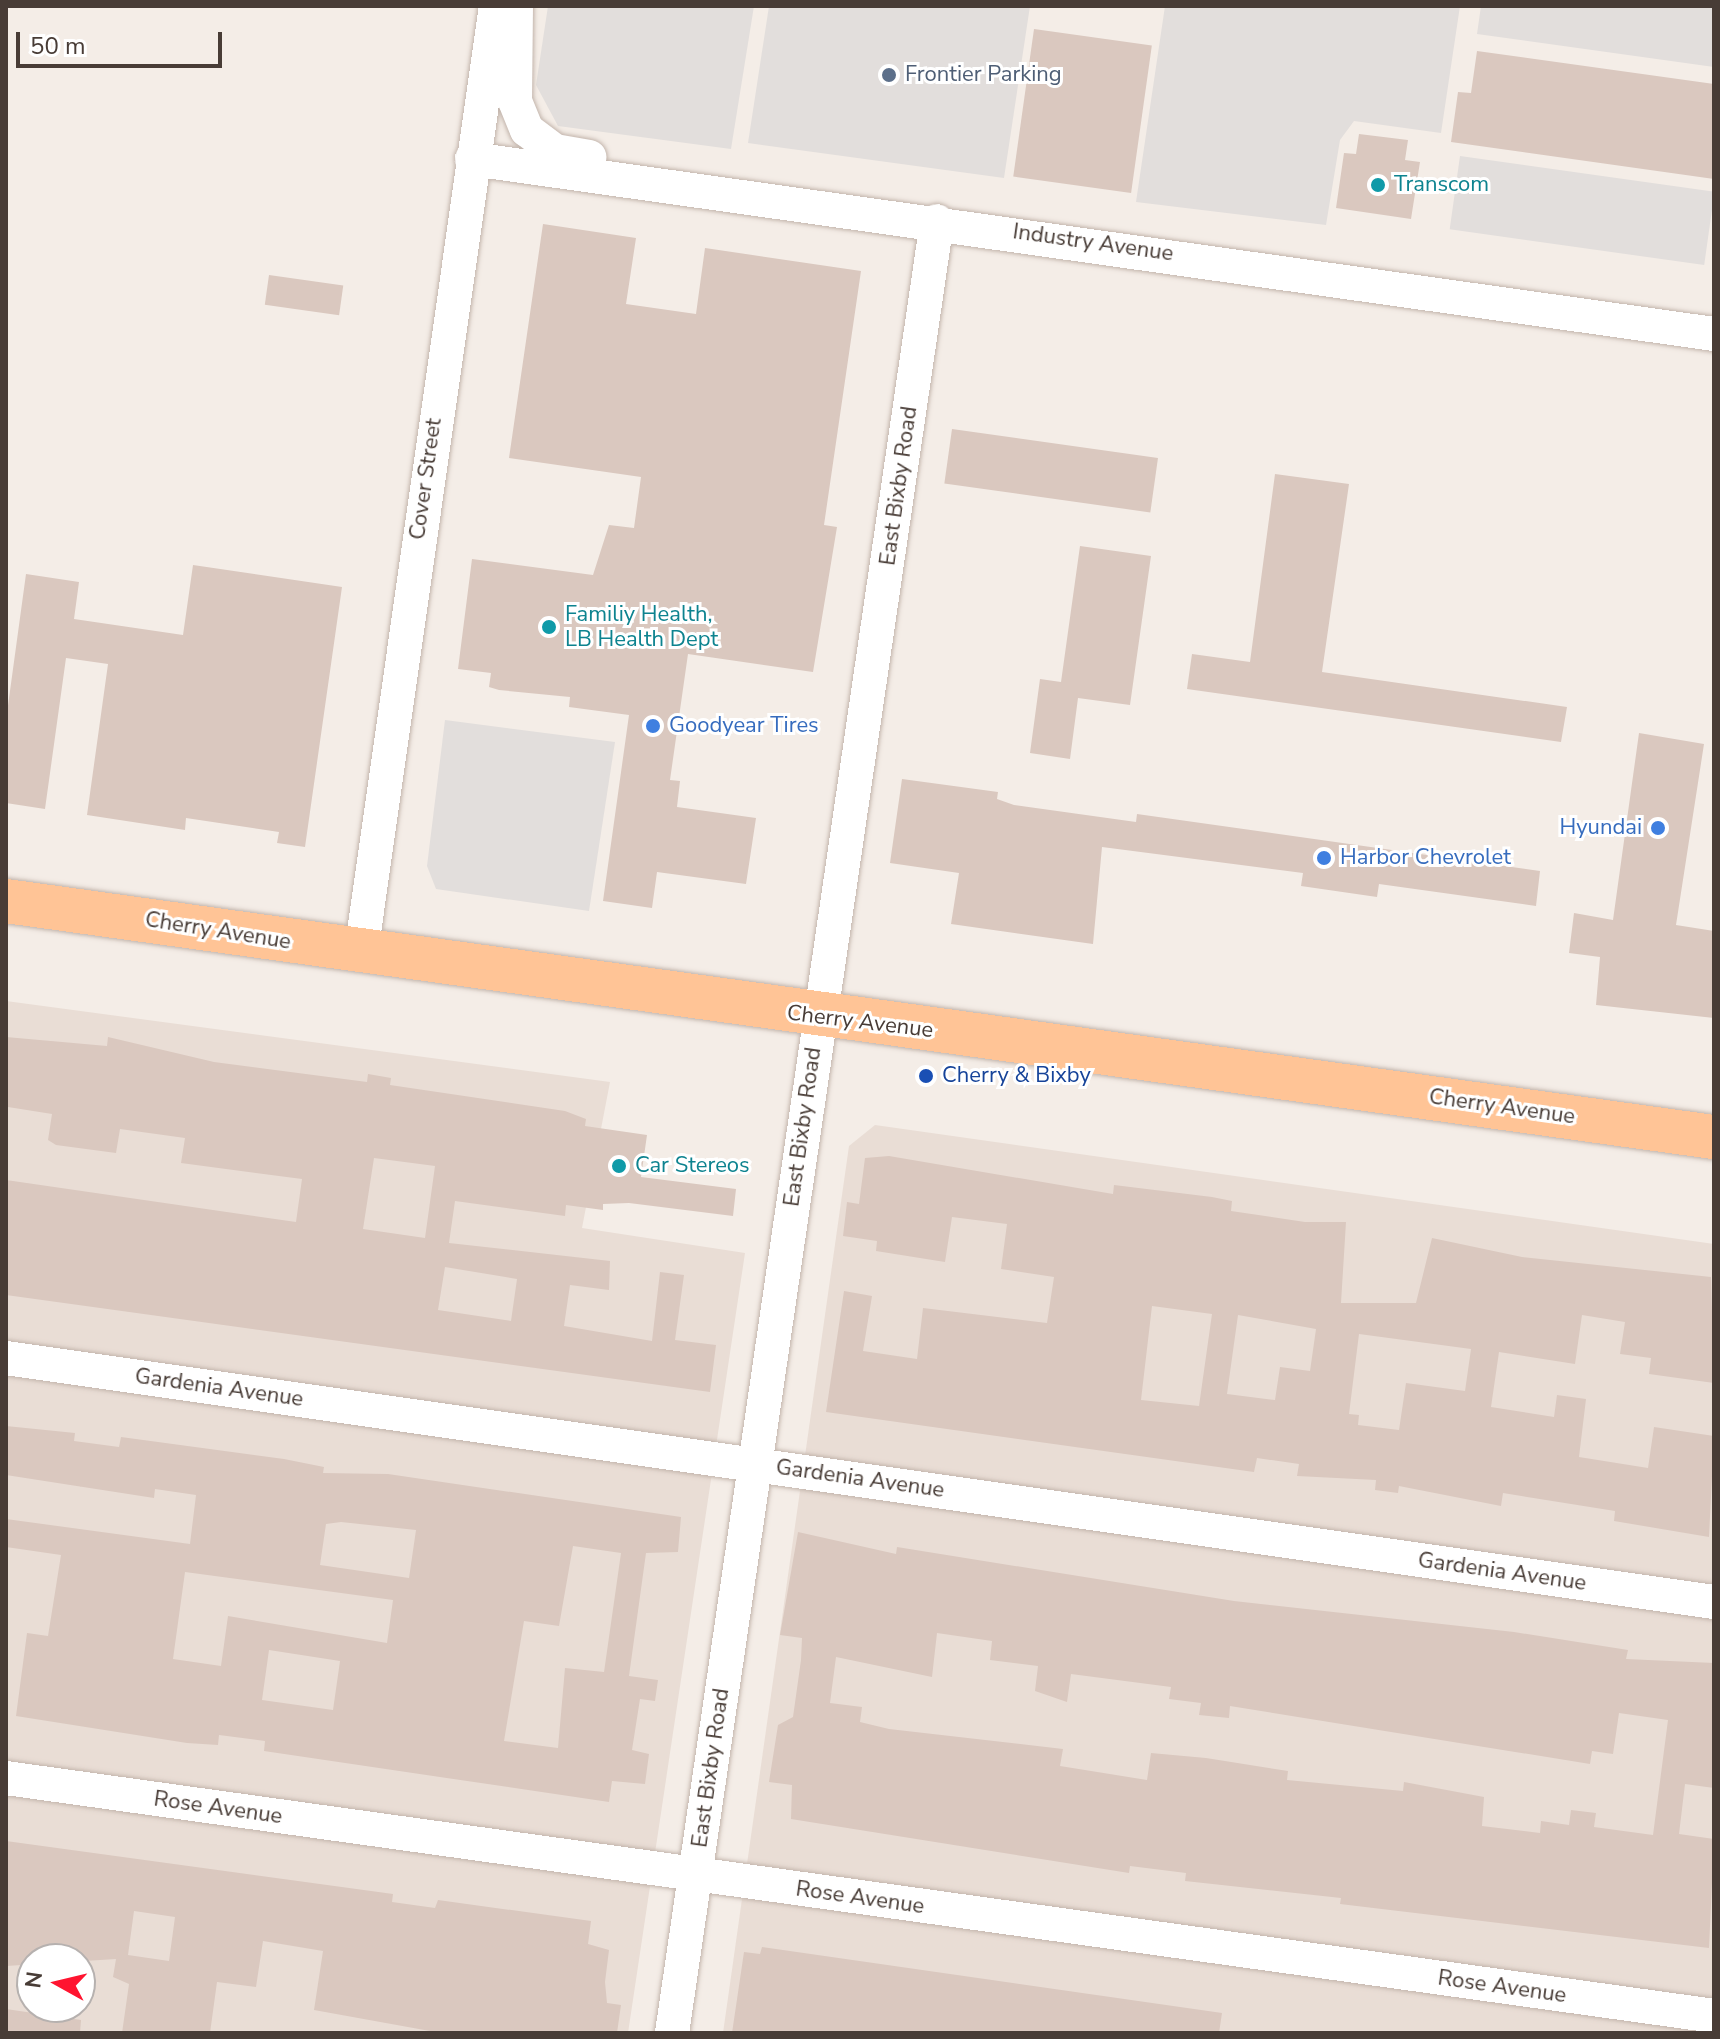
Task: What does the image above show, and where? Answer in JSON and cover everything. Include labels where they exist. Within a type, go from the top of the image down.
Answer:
[{"type":"main road","name":"Cherry Avenue","points":[[6,901],[818,1018],[1714,1137]]},
{"type":"street","name":"Cover Street","points":[[361,953],[496,6]]},
{"type":"street","points":[[516,6],[515,101],[527,130],[555,151],[658,172],[700,189]]},
{"type":"street","name":"Industry Avenue","points":[[472,159],[937,221],[1714,334]]},
{"type":"street","name":"East Bixby Road","points":[[672,2033],[818,1018],[937,221]]},
{"type":"street","name":"Gardenia Avenue","points":[[6,1358],[1714,1602]]},
{"type":"street","name":"Rose Avenue","points":[[6,1778],[1714,2016]]},
{"type":"shaded area","points":[[548,6],[754,6],[731,149],[558,126],[536,85]]},
{"type":"shaded area","name":"Frontier Parking","points":[[769,6],[1030,6],[1004,178],[748,143]]},
{"type":"shaded area","points":[[1165,6],[1460,6],[1441,133],[1354,121],[1340,140],[1326,225],[1136,202]]},
{"type":"shaded area","points":[[1481,6],[1714,8],[1714,67],[1477,34]]},
{"type":"shaded area","points":[[1460,156],[1714,192],[1704,265],[1450,229]]},
{"type":"shaded area","points":[[445,720],[615,742],[589,911],[436,889],[427,866]]},
{"type":"shaded area","points":[[6,1001],[610,1082],[582,1228],[745,1253],[628,2033],[6,2033]]},
{"type":"shaded area","points":[[875,1125],[1714,1244],[1714,2033],[723,2033],[849,1146]]},
{"type":"building","points":[[1034,29],[1152,46],[1131,193],[1013,177]]},
{"type":"building","points":[[1477,51],[1714,84],[1714,179],[1451,142],[1458,92],[1471,93]]},
{"type":"building","name":"Transcom","points":[[1359,134],[1408,140],[1405,160],[1420,162],[1411,219],[1336,208],[1344,153],[1356,154]]},
{"type":"building","points":[[543,224],[636,238],[626,304],[696,314],[705,248],[861,271],[824,525],[837,527],[813,672],[688,654],[670,780],[680,781],[677,807],[756,818],[746,884],[657,872],[652,908],[603,901],[629,715],[569,707],[570,697],[499,690],[489,687],[491,673],[458,669],[472,559],[593,575],[609,525],[634,528],[641,477],[509,458]]},
{"type":"building","points":[[269,275],[343,285],[339,315],[265,305]]},
{"type":"building","points":[[952,429],[1158,458],[1150,512],[944,483]]},
{"type":"building","points":[[1275,474],[1349,484],[1322,672],[1567,707],[1561,742],[1187,689],[1192,654],[1250,662]]},
{"type":"building","points":[[1080,546],[1151,556],[1130,705],[1078,698],[1070,759],[1030,753],[1040,679],[1061,682]]},
{"type":"building","points":[[193,565],[342,587],[305,847],[277,843],[279,832],[186,818],[185,830],[87,815],[108,664],[66,658],[45,809],[6,803],[6,720],[26,574],[79,582],[74,619],[183,635]]},
{"type":"building","name":"Hyundai","points":[[1639,733],[1704,744],[1676,925],[1714,931],[1714,1018],[1596,1005],[1600,957],[1569,953],[1574,913],[1613,920]]},
{"type":"building","name":"Harbor Chevrolet","points":[[902,779],[998,792],[997,799],[1014,805],[1136,822],[1137,814],[1540,871],[1536,906],[1379,884],[1377,897],[1301,886],[1303,873],[1102,847],[1093,944],[951,924],[959,873],[890,863]]},
{"type":"building","points":[[6,1037],[107,1046],[108,1037],[214,1062],[367,1082],[368,1074],[391,1078],[390,1085],[565,1111],[586,1119],[585,1126],[647,1135],[641,1177],[736,1189],[733,1216],[629,1203],[603,1204],[603,1210],[566,1205],[565,1216],[455,1201],[449,1243],[610,1261],[609,1290],[570,1285],[564,1326],[652,1341],[660,1272],[684,1275],[675,1340],[716,1345],[710,1392],[6,1295],[6,1180],[296,1222],[302,1179],[181,1163],[185,1138],[120,1129],[116,1153],[56,1145],[48,1140],[52,1114],[8,1107]],"holes":[[[374,1158],[435,1166],[425,1238],[363,1229]],[[445,1267],[517,1279],[511,1321],[438,1310]]]},
{"type":"building","points":[[889,1156],[1113,1194],[1114,1185],[1212,1197],[1232,1201],[1231,1211],[1305,1222],[1346,1222],[1341,1303],[1416,1303],[1432,1238],[1522,1257],[1711,1277],[1714,1383],[1649,1374],[1651,1358],[1620,1354],[1625,1322],[1582,1315],[1575,1364],[1499,1352],[1491,1407],[1554,1417],[1557,1395],[1586,1399],[1579,1457],[1648,1468],[1654,1427],[1714,1436],[1709,1537],[1614,1521],[1615,1511],[1503,1493],[1501,1506],[1399,1486],[1398,1493],[1375,1490],[1376,1480],[1297,1476],[1299,1464],[1257,1458],[1254,1472],[826,1412],[844,1291],[872,1296],[863,1351],[917,1359],[923,1308],[1047,1323],[1054,1277],[1001,1269],[1007,1224],[952,1217],[945,1262],[876,1251],[877,1241],[843,1236],[847,1202],[859,1204],[865,1158]],"holes":[[[1152,1306],[1212,1314],[1199,1406],[1141,1400]],[[1238,1315],[1316,1329],[1310,1371],[1280,1367],[1275,1400],[1227,1394]],[[1359,1334],[1471,1349],[1465,1391],[1406,1383],[1399,1430],[1358,1425],[1359,1415],[1349,1414]]]},
{"type":"building","points":[[6,1426],[75,1433],[74,1441],[119,1447],[121,1437],[284,1459],[324,1467],[323,1473],[388,1474],[681,1517],[678,1552],[646,1553],[629,1676],[658,1680],[655,1701],[640,1699],[632,1750],[649,1754],[645,1784],[612,1781],[609,1802],[264,1751],[265,1741],[219,1735],[218,1745],[187,1743],[16,1716],[27,1633],[48,1636],[61,1555],[6,1547],[6,1519],[190,1544],[196,1495],[155,1489],[154,1498],[6,1475]],"holes":[[[341,1522],[416,1530],[409,1578],[320,1565],[326,1524]],[[573,1546],[621,1553],[604,1672],[565,1668],[558,1748],[504,1741],[524,1621],[559,1626]],[[185,1572],[393,1600],[387,1643],[228,1616],[221,1666],[173,1659]],[[269,1650],[340,1661],[333,1710],[262,1700]]]},
{"type":"building","points":[[798,1532],[896,1554],[897,1547],[1234,1601],[1514,1632],[1628,1650],[1626,1659],[1714,1663],[1714,1788],[1685,1784],[1679,1834],[1714,1839],[1709,1948],[1340,1904],[1341,1898],[1185,1881],[1186,1873],[1130,1866],[1129,1873],[791,1819],[792,1785],[769,1782],[778,1725],[793,1717],[802,1638],[780,1635]],"holes":[[[937,1633],[992,1641],[990,1660],[1038,1666],[1035,1691],[1067,1702],[1071,1674],[1171,1687],[1169,1699],[1201,1703],[1199,1715],[1229,1718],[1230,1706],[1590,1764],[1592,1751],[1613,1754],[1619,1713],[1668,1720],[1653,1835],[1594,1827],[1596,1813],[1571,1810],[1569,1825],[1541,1821],[1540,1833],[1482,1826],[1484,1797],[1404,1782],[1403,1791],[1287,1780],[1288,1771],[1206,1758],[1151,1753],[1147,1780],[1060,1766],[1063,1749],[889,1729],[860,1722],[862,1707],[830,1703],[836,1657],[932,1677]]]},
{"type":"building","points":[[6,1841],[393,1894],[392,1902],[435,1908],[438,1900],[591,1921],[588,1944],[609,1950],[605,1982],[607,2003],[621,2005],[617,2033],[441,2033],[314,2010],[323,1951],[263,1941],[256,1987],[217,1982],[210,2033],[122,2033],[129,1984],[113,1977],[116,1959],[96,1960],[96,1943],[16,1943],[16,1965],[6,1966]],"holes":[[[134,1911],[175,1917],[169,1961],[128,1955]]]},
{"type":"building","points":[[762,1947],[1222,2013],[1219,2033],[732,2033],[744,1952],[760,1954]]},
{"type":"building","points":[[6,2009],[16,2010],[16,2023],[81,2023],[80,2033],[6,2033]]},
{"type":"place","name":"Frontier Parking","points":[[889,75]]},
{"type":"place","name":"Transcom","points":[[1378,185]]},
{"type":"place","name":"Familiy Health, LB Health Dept","points":[[549,627]]},
{"type":"place","name":"Goodyear Tires","points":[[653,726]]},
{"type":"place","name":"Hyundai","points":[[1658,828]]},
{"type":"place","name":"Harbor Chevrolet","points":[[1324,858]]},
{"type":"place","name":"Cherry & Bixby","points":[[926,1076]]},
{"type":"place","name":"Car Stereos","points":[[619,1166]]}]
